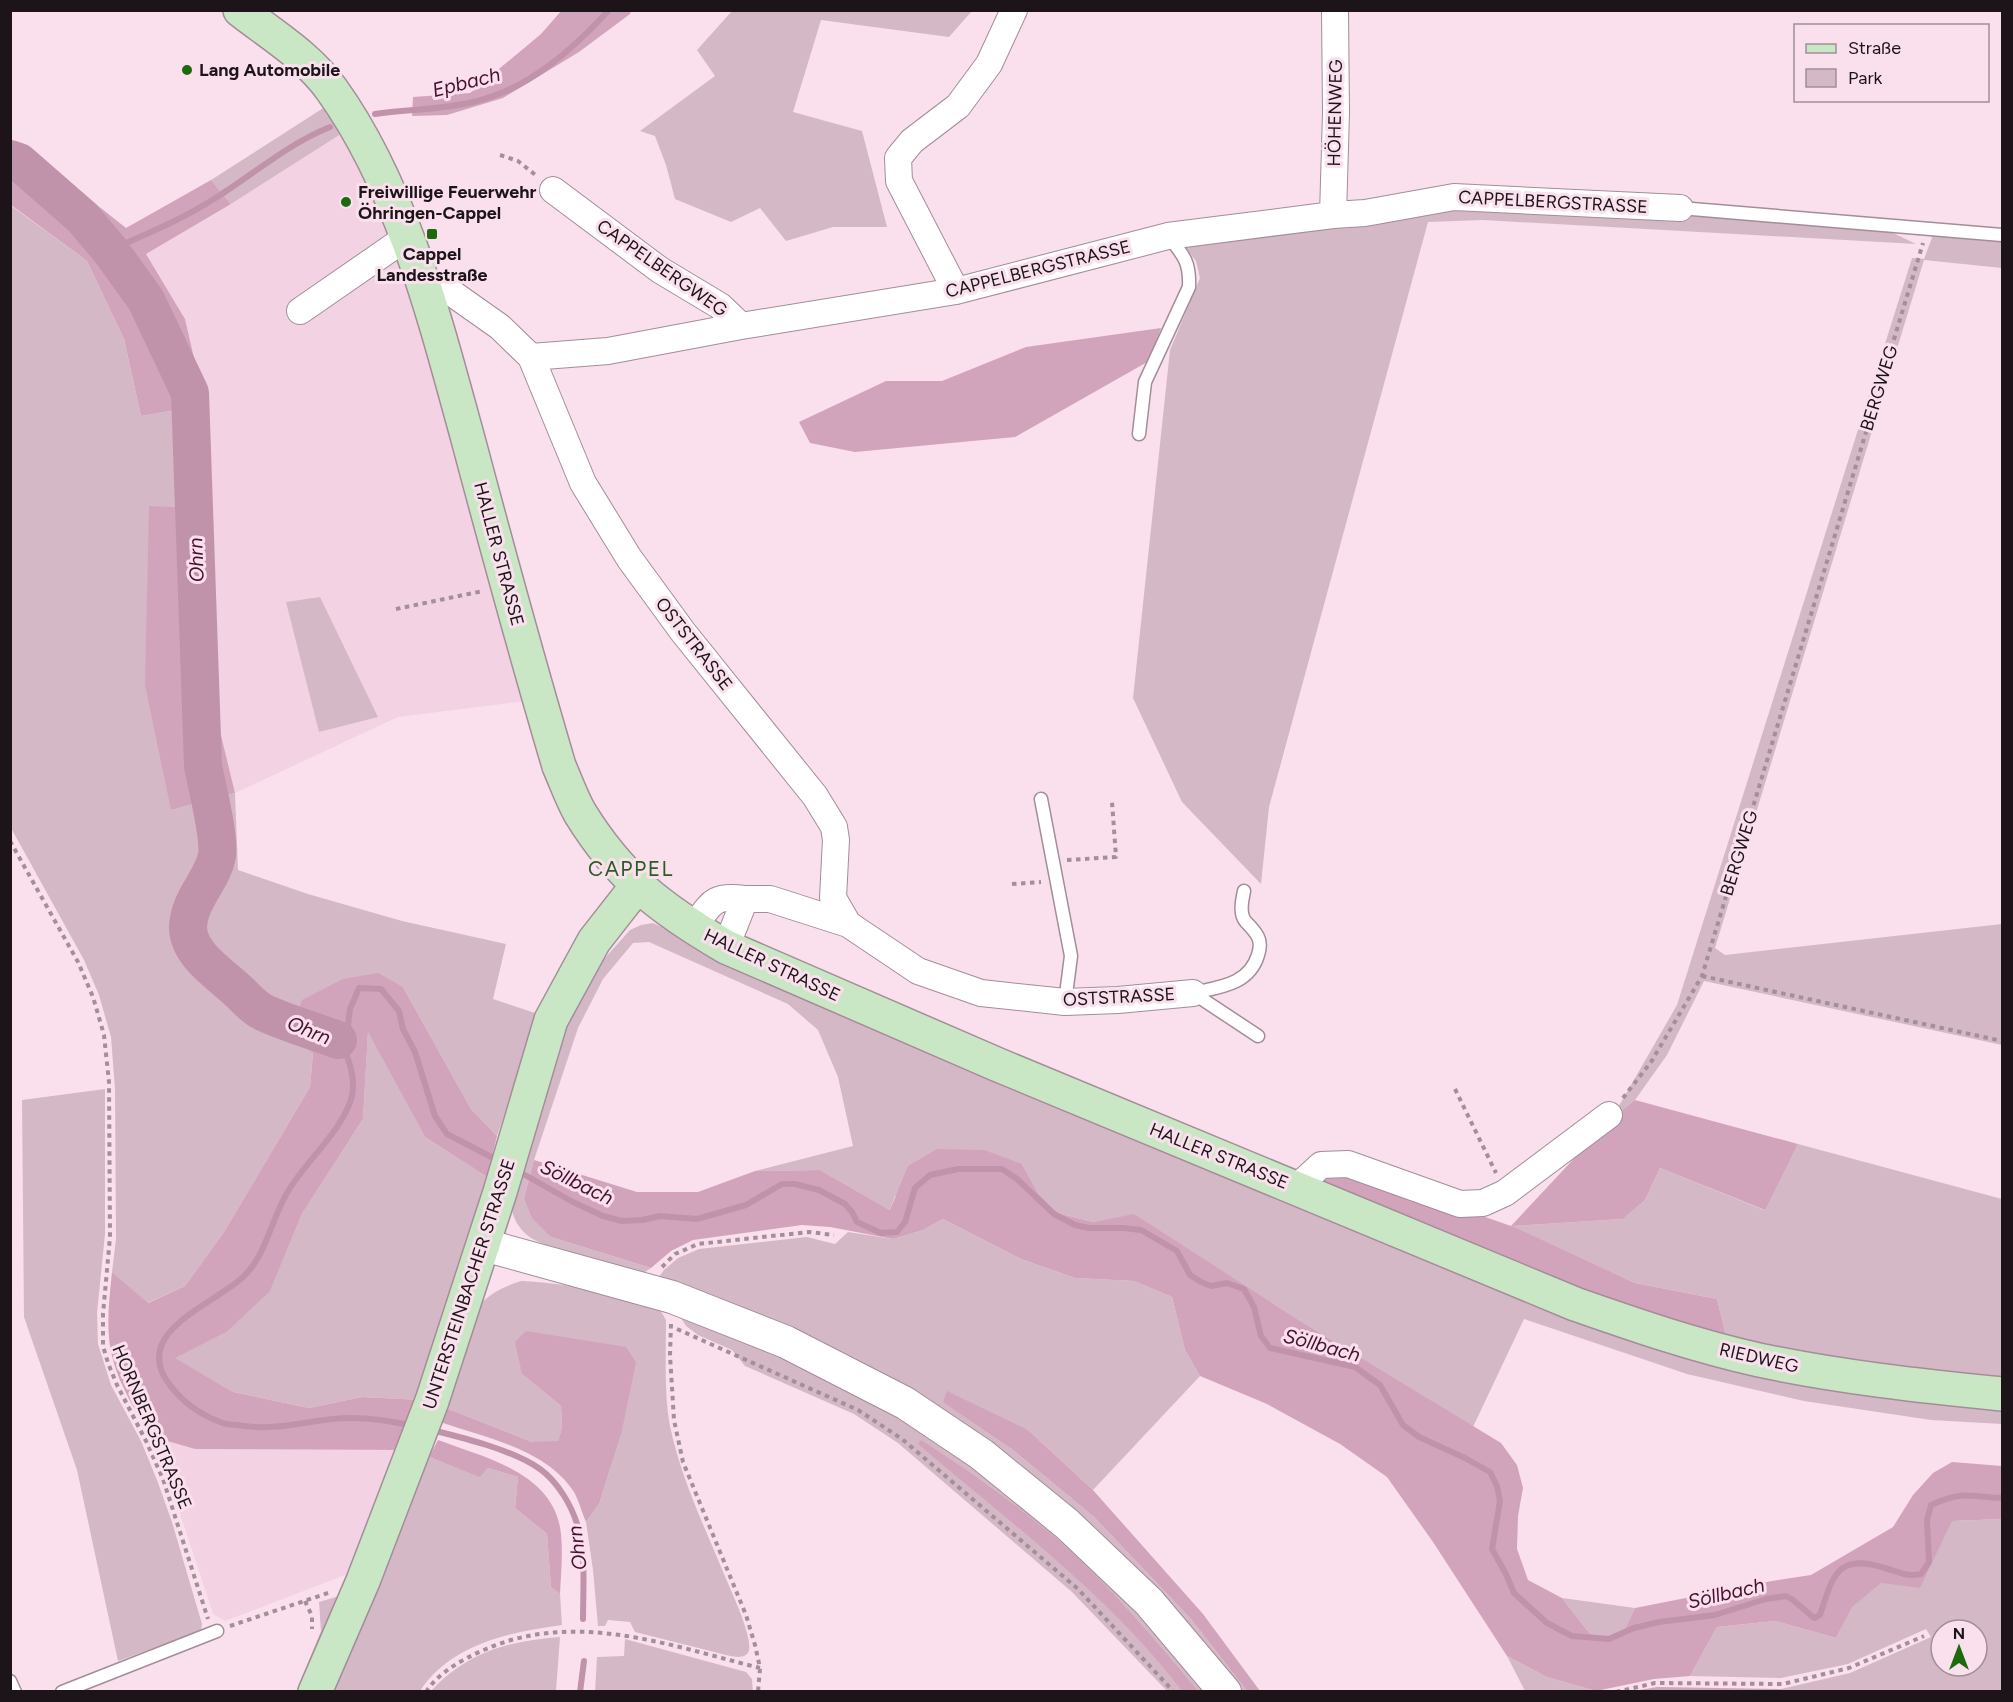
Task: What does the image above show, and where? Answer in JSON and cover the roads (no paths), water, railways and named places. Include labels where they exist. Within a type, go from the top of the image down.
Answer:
[{"type":"main road","name":"HALLER STRASSE","points":[[240,10],[310,64],[331,88],[354,122],[389,194],[407,237],[452,382],[559,766],[579,811],[608,855],[637,886],[693,928],[726,947],[996,1064],[1524,1284]]},
{"type":"main road","name":"UNTERSTEINBACHER STRASSE","points":[[315,1692],[363,1581],[432,1401],[484,1245],[551,1020],[594,941],[637,886]]},
{"type":"main road","name":"RIEDWEG","points":[[1524,1284],[1636,1326],[1757,1359],[1856,1377],[2002,1394]]},
{"type":"street","points":[[956,291],[899,181],[898,158],[912,141],[958,105],[989,64],[1014,10]]},
{"type":"street","name":"HÖHENWEG","points":[[1333,215],[1336,113],[1335,10]]},
{"type":"street","name":"CAPPELBERGWEG","points":[[553,190],[660,270],[720,306],[741,326]]},
{"type":"street","name":"CAPPELBERGSTRASSE","points":[[531,357],[608,351],[741,326],[956,291],[1168,236],[1365,213],[1454,197],[1680,208]]},
{"type":"street","points":[[300,311],[407,237]]},
{"type":"street","points":[[422,282],[449,291],[500,327],[531,357]]},
{"type":"street","name":"OSTSTRASSE","points":[[531,357],[583,483],[629,558],[683,632],[815,796],[834,827],[836,840],[832,898],[848,924]]},
{"type":"street","name":"OSTSTRASSE","points":[[693,928],[714,901],[729,896],[770,898],[848,924],[918,971],[981,993],[1065,1002],[1192,993]]},
{"type":"street","points":[[726,947],[745,898]]},
{"type":"street","points":[[1296,1188],[1321,1165],[1348,1164],[1460,1204],[1483,1203],[1505,1193],[1609,1115]]},
{"type":"street","points":[[484,1245],[796,1347],[905,1402],[981,1454],[1068,1524],[1149,1602],[1225,1692]]},
{"type":"lane","points":[[1680,208],[2002,235]]},
{"type":"lane","points":[[1139,434],[1145,382],[1189,287],[1190,270],[1186,259],[1168,236]]},
{"type":"lane","points":[[1041,799],[1071,956],[1065,1002]]},
{"type":"lane","points":[[1192,993],[1232,984],[1244,977],[1255,965],[1260,950],[1260,940],[1244,920],[1241,909],[1244,891]]},
{"type":"lane","points":[[1192,993],[1258,1036]]},
{"type":"lane","points":[[62,1692],[217,1631]]},
{"type":"lane","points":[[10,1681],[15,1692]]},
{"type":"waterway","name":"Epbach","points":[[375,114],[465,104],[515,87],[533,77],[565,53],[609,10]]},
{"type":"waterway","name":"Epbach","points":[[110,250],[191,212],[286,150],[330,127]]},
{"type":"waterway","name":"Ohrn","points":[[10,159],[19,162],[82,217],[110,250],[146,300],[190,393],[203,766],[215,825],[217,856],[192,908],[189,917],[189,937],[206,962],[258,1009],[338,1040]]},
{"type":"waterway","name":"Ohrn","points":[[413,1426],[362,1418],[332,1419],[274,1427],[250,1427],[222,1423],[197,1411],[172,1388],[159,1363],[161,1347],[169,1333],[182,1320],[231,1287],[251,1268],[263,1248],[287,1193],[341,1121],[352,1096],[353,1081],[348,1059],[338,1040],[347,1033],[350,1009],[359,988],[381,989],[399,1011],[403,1029],[415,1052],[435,1116],[447,1134],[499,1161]]},
{"type":"waterway","name":"Söllbach","points":[[516,1170],[573,1202],[603,1216],[622,1221],[660,1216],[697,1219],[746,1205],[782,1184],[795,1184],[819,1190],[845,1204],[857,1222],[881,1233],[897,1232],[905,1222],[915,1188],[930,1175],[958,1169],[1002,1169],[1017,1179],[1054,1214],[1075,1225],[1089,1228],[1141,1230],[1177,1251],[1190,1275],[1201,1282],[1211,1286],[1227,1283],[1244,1289],[1254,1307],[1261,1336],[1270,1348],[1355,1367],[1380,1385],[1403,1425],[1419,1437],[1490,1472],[1497,1486],[1500,1501],[1492,1549],[1514,1593],[1547,1623],[1572,1636],[1609,1639],[1634,1628],[1659,1622],[1715,1615],[1766,1599],[1786,1596],[1814,1618],[1820,1615],[1829,1589],[1839,1571],[1847,1566],[1856,1563],[1869,1564],[1907,1574],[1921,1574],[1929,1562],[1927,1520],[1931,1505],[1959,1496],[2002,1498]]},
{"type":"waterway","name":"Ohrn","points":[[432,1430],[488,1445],[529,1462],[547,1474],[564,1495],[581,1537],[583,1619]]},
{"type":"waterway","name":"Ohrn","points":[[580,1692],[584,1661]]},
{"type":"place","name":"Lang Automobile","points":[[187,70]]},
{"type":"place","name":"Freiwillige Feuerwehr Öhringen-Cappel","points":[[346,202]]},
{"type":"place","name":"Cappel Landesstraße","points":[[432,234]]},
{"type":"district","name":"CAPPEL","points":[[631,869]]}]
